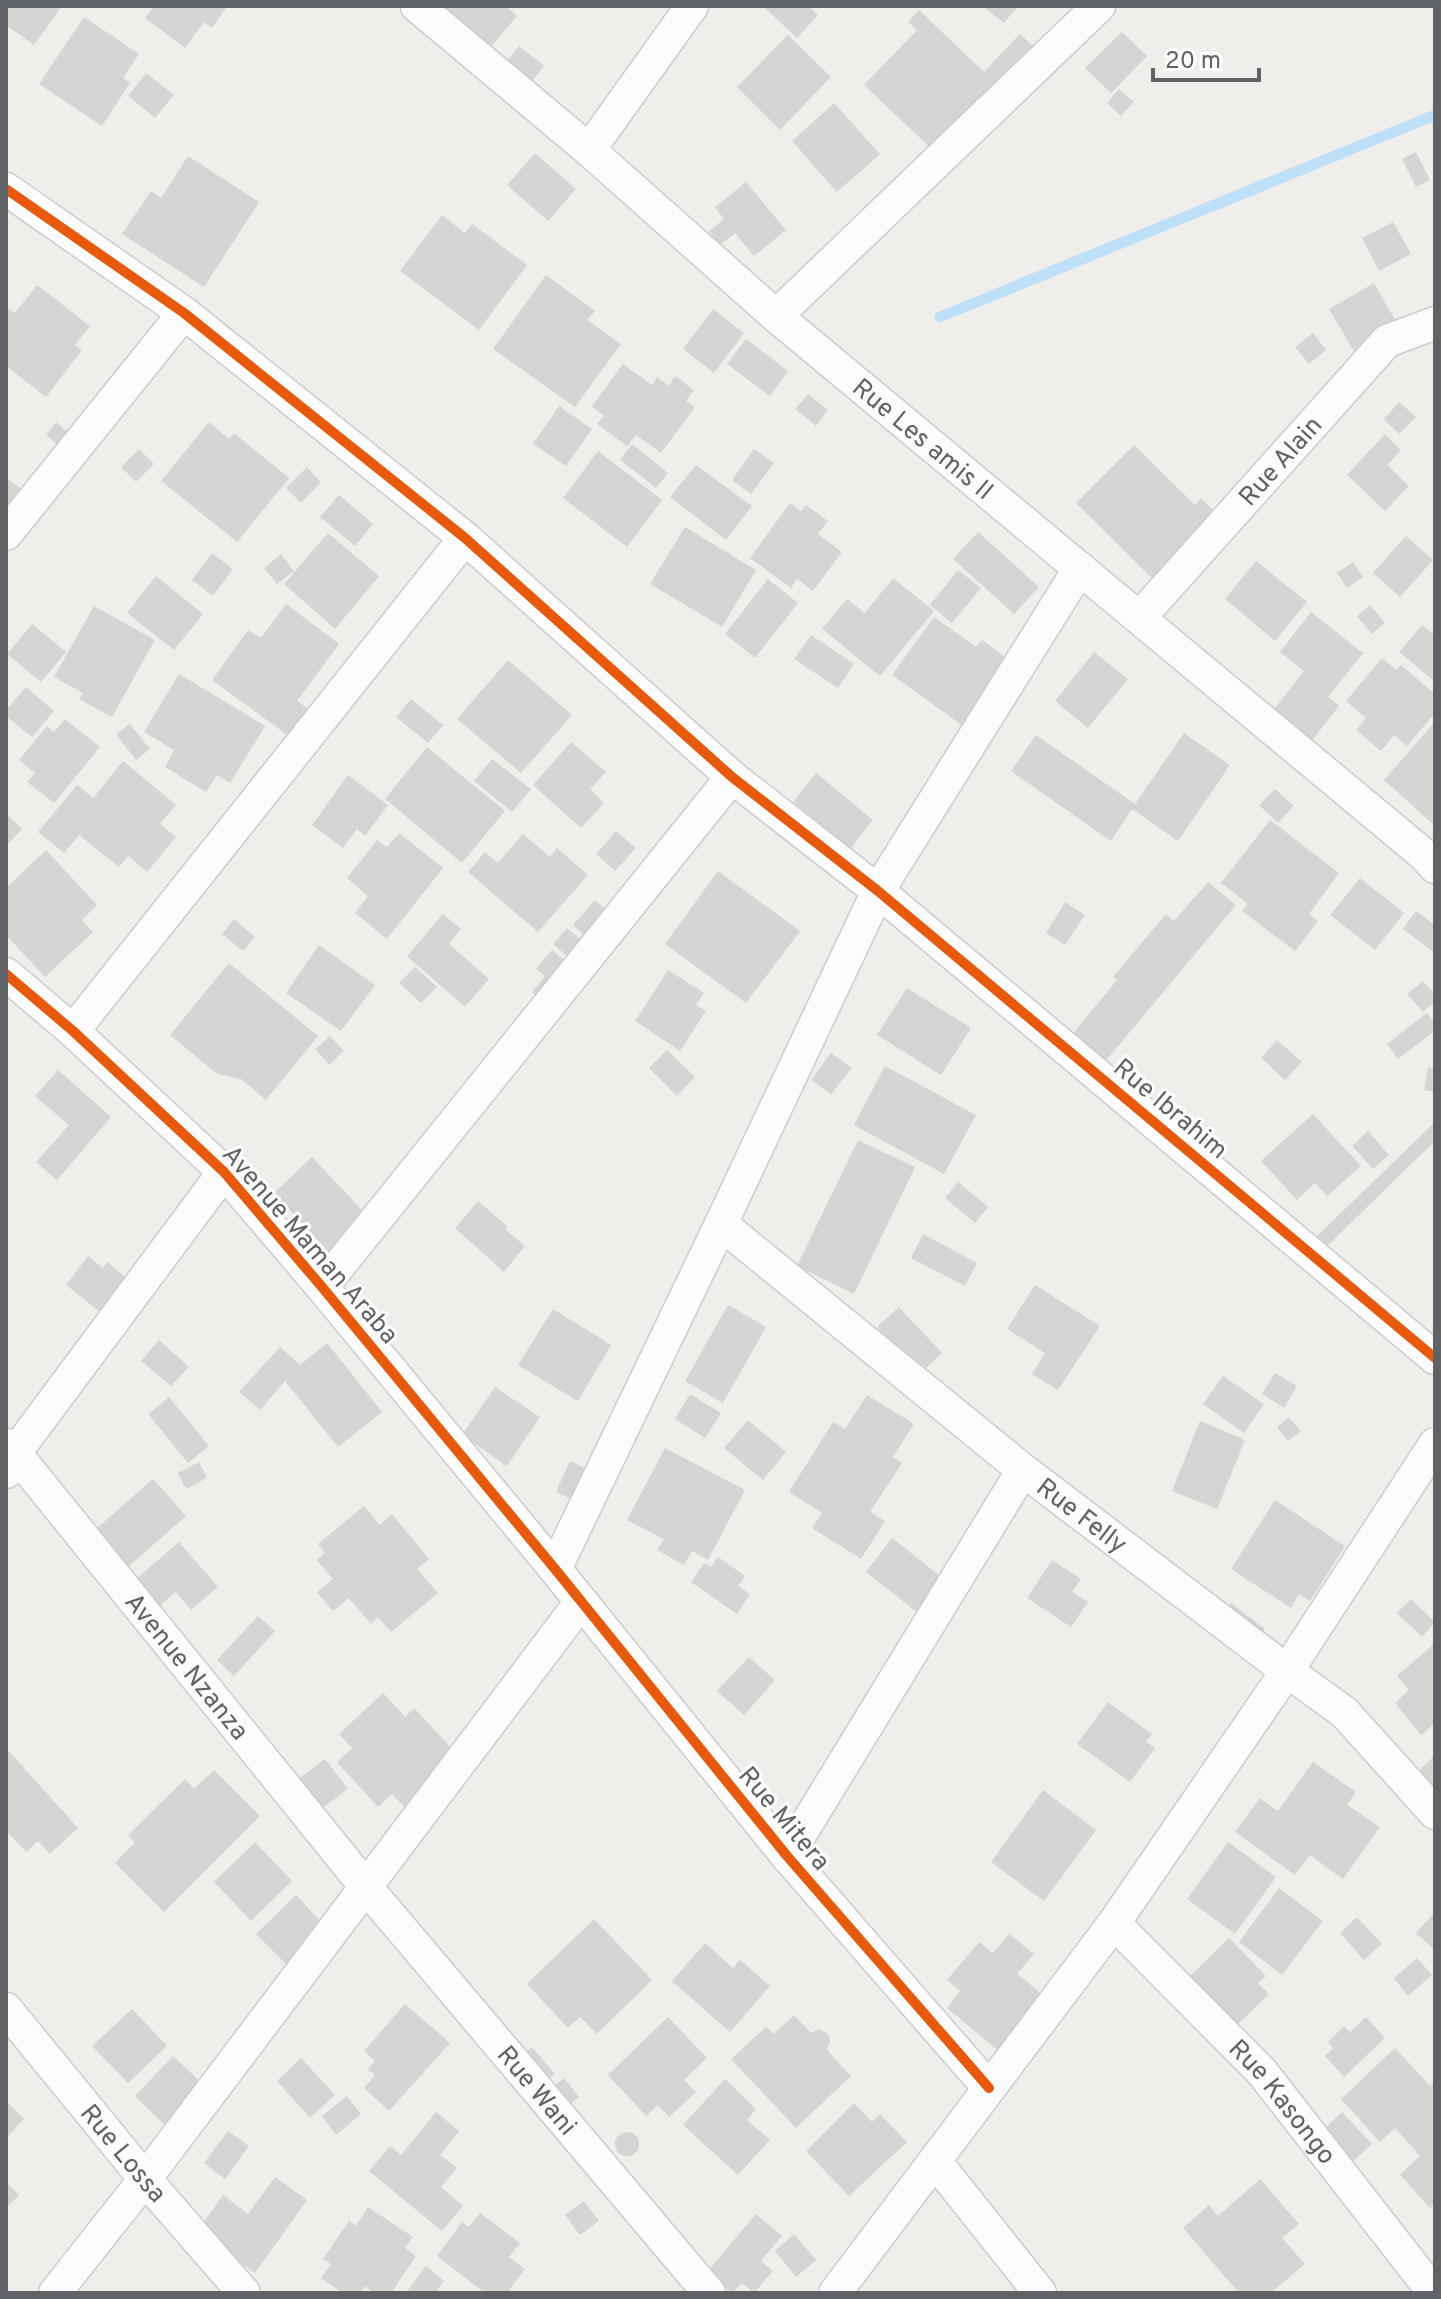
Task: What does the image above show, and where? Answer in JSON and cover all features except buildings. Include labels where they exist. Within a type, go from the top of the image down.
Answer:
[{"type":"street","name":"Rue Les amis II","points":[[417,6],[589,150],[776,316],[1431,854]]},
{"type":"street","points":[[589,150],[692,6]]},
{"type":"street","points":[[776,316],[1099,6]]},
{"type":"street","name":"Rue Ibrahim","points":[[6,189],[184,313],[465,538],[732,777],[878,891],[1435,1358]]},
{"type":"street","points":[[6,534],[184,313]]},
{"type":"street","name":"Rue Alain","points":[[1140,617],[1387,341],[1435,323]]},
{"type":"street","points":[[73,1031],[465,538]]},
{"type":"street","points":[[555,1569],[878,891],[1080,568]]},
{"type":"street","points":[[322,1287],[732,777]]},
{"type":"street","name":"Avenue Maman Araba","points":[[6,974],[73,1031],[224,1172],[555,1569]]},
{"type":"street","points":[[9,1457],[224,1172]]},
{"type":"street","name":"Rue Felly","points":[[721,1224],[1023,1470],[1344,1712],[1435,1813]]},
{"type":"street","points":[[835,2293],[1114,1923],[1287,1671],[1435,1444]]},
{"type":"street","name":"Avenue Nzanza","points":[[9,1457],[366,1887]]},
{"type":"street","points":[[787,1856],[1023,1470]]},
{"type":"street","name":"Rue Mitera","points":[[555,1569],[787,1856],[989,2088]]},
{"type":"street","points":[[55,2293],[145,2179],[581,1602]]},
{"type":"street","name":"Rue Wani","points":[[366,1887],[709,2293]]},
{"type":"street","name":"Rue Kasongo","points":[[1114,1923],[1262,2072],[1434,2293]]},
{"type":"street","name":"Rue Lossa","points":[[6,2009],[145,2179],[244,2293]]},
{"type":"street","points":[[935,2161],[1040,2293]]},
{"type":"waterway","points":[[940,317],[1435,115]]},
{"type":"cycle path","points":[[6,189],[184,313],[465,538],[732,777],[878,891],[1435,1358]]},
{"type":"cycle path","points":[[6,974],[73,1031],[224,1172],[555,1569],[787,1856],[989,2088]]}]
